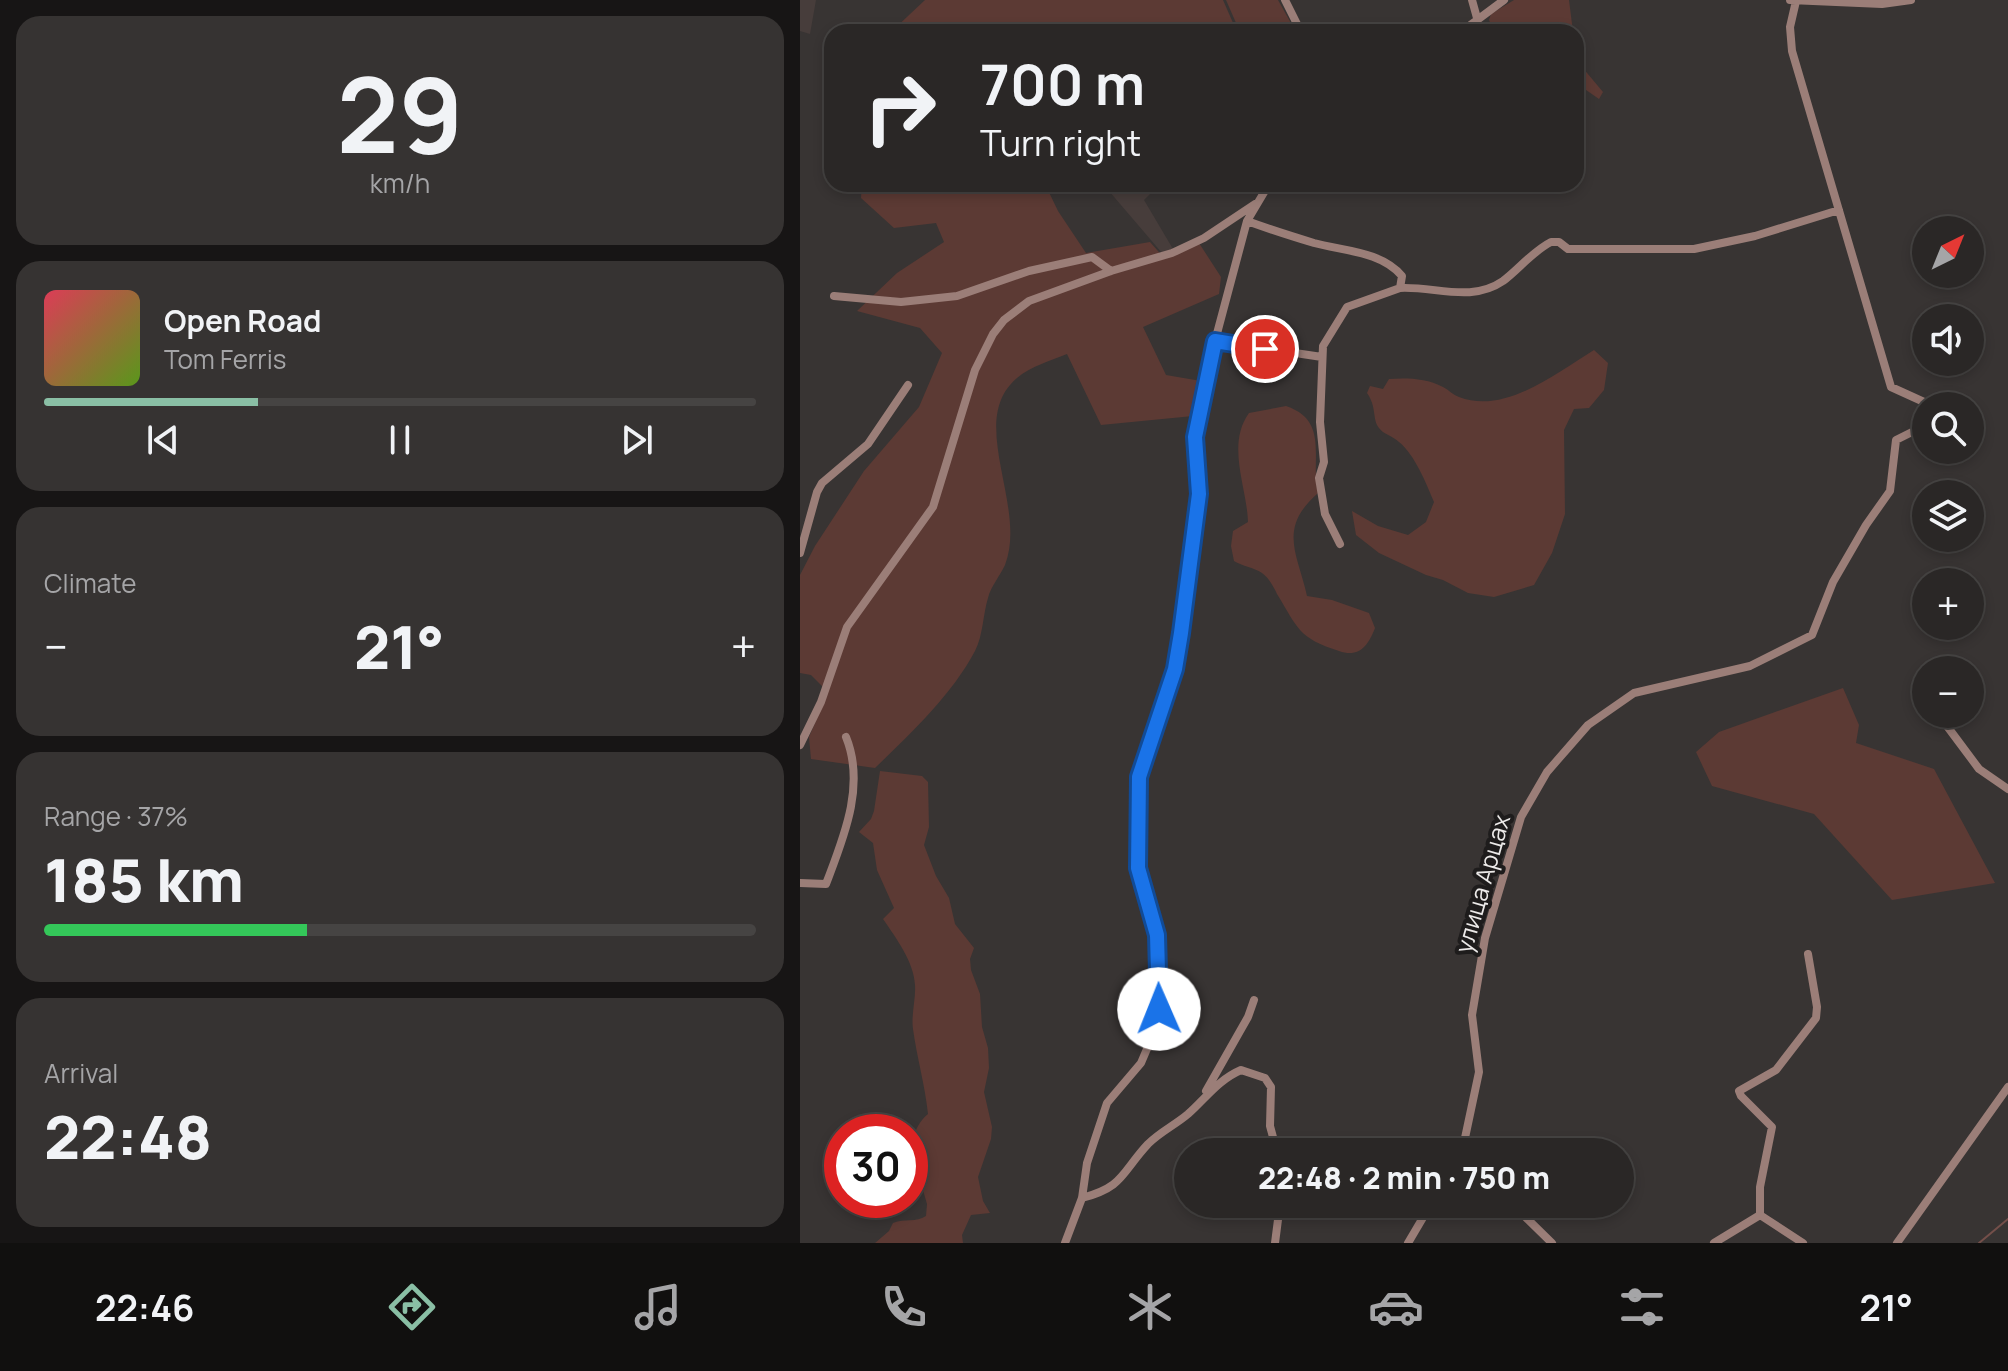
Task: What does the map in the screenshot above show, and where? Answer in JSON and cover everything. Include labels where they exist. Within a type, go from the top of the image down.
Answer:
[{"type":"street","points":[[1285,0],[1297,24]]},
{"type":"street","points":[[1472,0],[1477,18]]},
{"type":"street","points":[[1470,24],[1504,0]]},
{"type":"street","points":[[1911,0],[1882,4],[1793,1],[1790,27],[1792,51],[1891,387],[1912,397]]},
{"type":"street","points":[[1065,1243],[1082,1198],[1087,1163],[1107,1103],[1141,1063],[1155,1030],[1159,1009],[1157,935],[1138,868],[1139,777],[1175,669],[1199,494],[1195,437],[1215,341],[1247,221],[1264,192]]},
{"type":"street","points":[[800,745],[821,702],[847,627],[933,507],[975,370],[993,334],[1010,314],[1029,301],[1172,253],[1204,238],[1259,201]]},
{"type":"street","points":[[1340,544],[1325,514],[1319,478],[1324,462],[1320,440],[1322,357],[1327,336],[1347,307],[1400,288],[1421,287],[1456,294],[1472,292],[1500,283],[1551,242],[1559,242],[1568,249],[1694,249],[1755,236],[1839,210]]},
{"type":"street","points":[[1247,221],[1387,262],[1402,276],[1400,288]]},
{"type":"street","points":[[834,296],[901,302],[957,296],[1029,271],[1092,257],[1111,271]]},
{"type":"street","points":[[1215,341],[1322,357]]},
{"type":"street","points":[[800,553],[822,483],[868,444],[908,385]]},
{"type":"street","name":"улица Арцах","points":[[1466,1138],[1479,1072],[1472,1015],[1485,938],[1521,817],[1547,772],[1588,725],[1634,693],[1750,666],[1812,635],[1833,582],[1890,491],[1896,440],[1912,432]]},
{"type":"street","points":[[1948,728],[1979,769],[2008,789]]},
{"type":"street","points":[[800,883],[826,884],[841,846],[852,803],[854,776],[846,737]]},
{"type":"street","points":[[1760,1215],[1760,1187],[1772,1127],[1739,1091],[1776,1070],[1816,1018],[1808,954]]},
{"type":"street","points":[[1082,1198],[1113,1187],[1149,1143],[1191,1112],[1203,1097],[1248,1017],[1254,1000]]},
{"type":"street","points":[[1203,1097],[1241,1070],[1265,1078],[1271,1087],[1270,1126],[1273,1138]]},
{"type":"street","points":[[1897,1243],[2008,1087]]},
{"type":"street","points":[[1714,1243],[1760,1215]]},
{"type":"street","points":[[1760,1215],[1803,1243]]},
{"type":"street","points":[[1275,1243],[1278,1218]]},
{"type":"street","points":[[1408,1243],[1423,1218]]},
{"type":"street","points":[[1526,1218],[1552,1243]]},
{"type":"shaded area","points":[[800,0],[816,0],[810,34],[800,31]]},
{"type":"shaded area","points":[[925,0],[1223,0],[1234,24],[900,24]]},
{"type":"shaded area","points":[[1226,0],[1278,0],[1292,24],[1236,24]]},
{"type":"shaded area","points":[[1514,0],[1569,0],[1572,24],[1491,24],[1491,14]]},
{"type":"shaded area","points":[[1584,69],[1603,92],[1599,99],[1584,89]]},
{"type":"shaded area","points":[[861,192],[1049,192],[1086,253],[1150,242],[1165,259],[1199,243],[1221,277],[1219,294],[1143,327],[1166,375],[1201,381],[1193,416],[1101,425],[1067,354],[1022,374],[1003,396],[997,417],[997,441],[1010,542],[1005,565],[988,598],[978,645],[942,699],[875,768],[811,759],[809,737],[828,692],[811,675],[800,673],[800,575],[815,546],[864,471],[919,407],[942,353],[920,328],[857,311],[897,273],[944,242],[936,223],[894,228],[861,198]]},
{"type":"shaded area","points":[[1110,192],[1152,192],[1144,200],[1173,249],[1162,253]]},
{"type":"shaded area","points":[[1594,350],[1608,363],[1604,390],[1589,408],[1574,409],[1564,430],[1565,514],[1552,553],[1534,585],[1494,597],[1468,593],[1379,553],[1356,535],[1352,511],[1378,526],[1408,535],[1426,522],[1434,502],[1410,454],[1379,428],[1367,393],[1370,386],[1383,389],[1389,379],[1416,379],[1437,384],[1459,397],[1476,401],[1494,400],[1530,389]]},
{"type":"shaded area","points":[[1286,406],[1308,421],[1316,442],[1318,493],[1305,506],[1294,530],[1296,554],[1307,596],[1332,600],[1369,613],[1375,628],[1366,645],[1357,652],[1339,651],[1307,636],[1295,624],[1266,577],[1234,561],[1231,546],[1233,531],[1248,522],[1238,452],[1242,425],[1249,413]]},
{"type":"shaded area","points":[[1843,688],[1859,725],[1856,743],[1934,769],[1995,883],[1892,900],[1814,814],[1712,786],[1696,752],[1719,732]]},
{"type":"shaded area","points":[[880,771],[922,776],[928,782],[929,827],[924,845],[949,898],[955,924],[974,948],[970,959],[971,970],[980,994],[982,1027],[988,1048],[989,1068],[984,1092],[992,1127],[978,1177],[983,1201],[990,1213],[971,1215],[962,1235],[963,1243],[875,1243],[893,1223],[928,1218],[928,1114],[913,1029],[914,976],[904,950],[883,919],[894,908],[877,870],[873,843],[859,832],[874,811]]},
{"type":"waterway","points":[[1979,1243],[2008,1219]]},
{"type":"route","points":[[1159,1009],[1157,935],[1138,868],[1139,777],[1175,669],[1199,494],[1195,437],[1215,341],[1265,349]]}]
